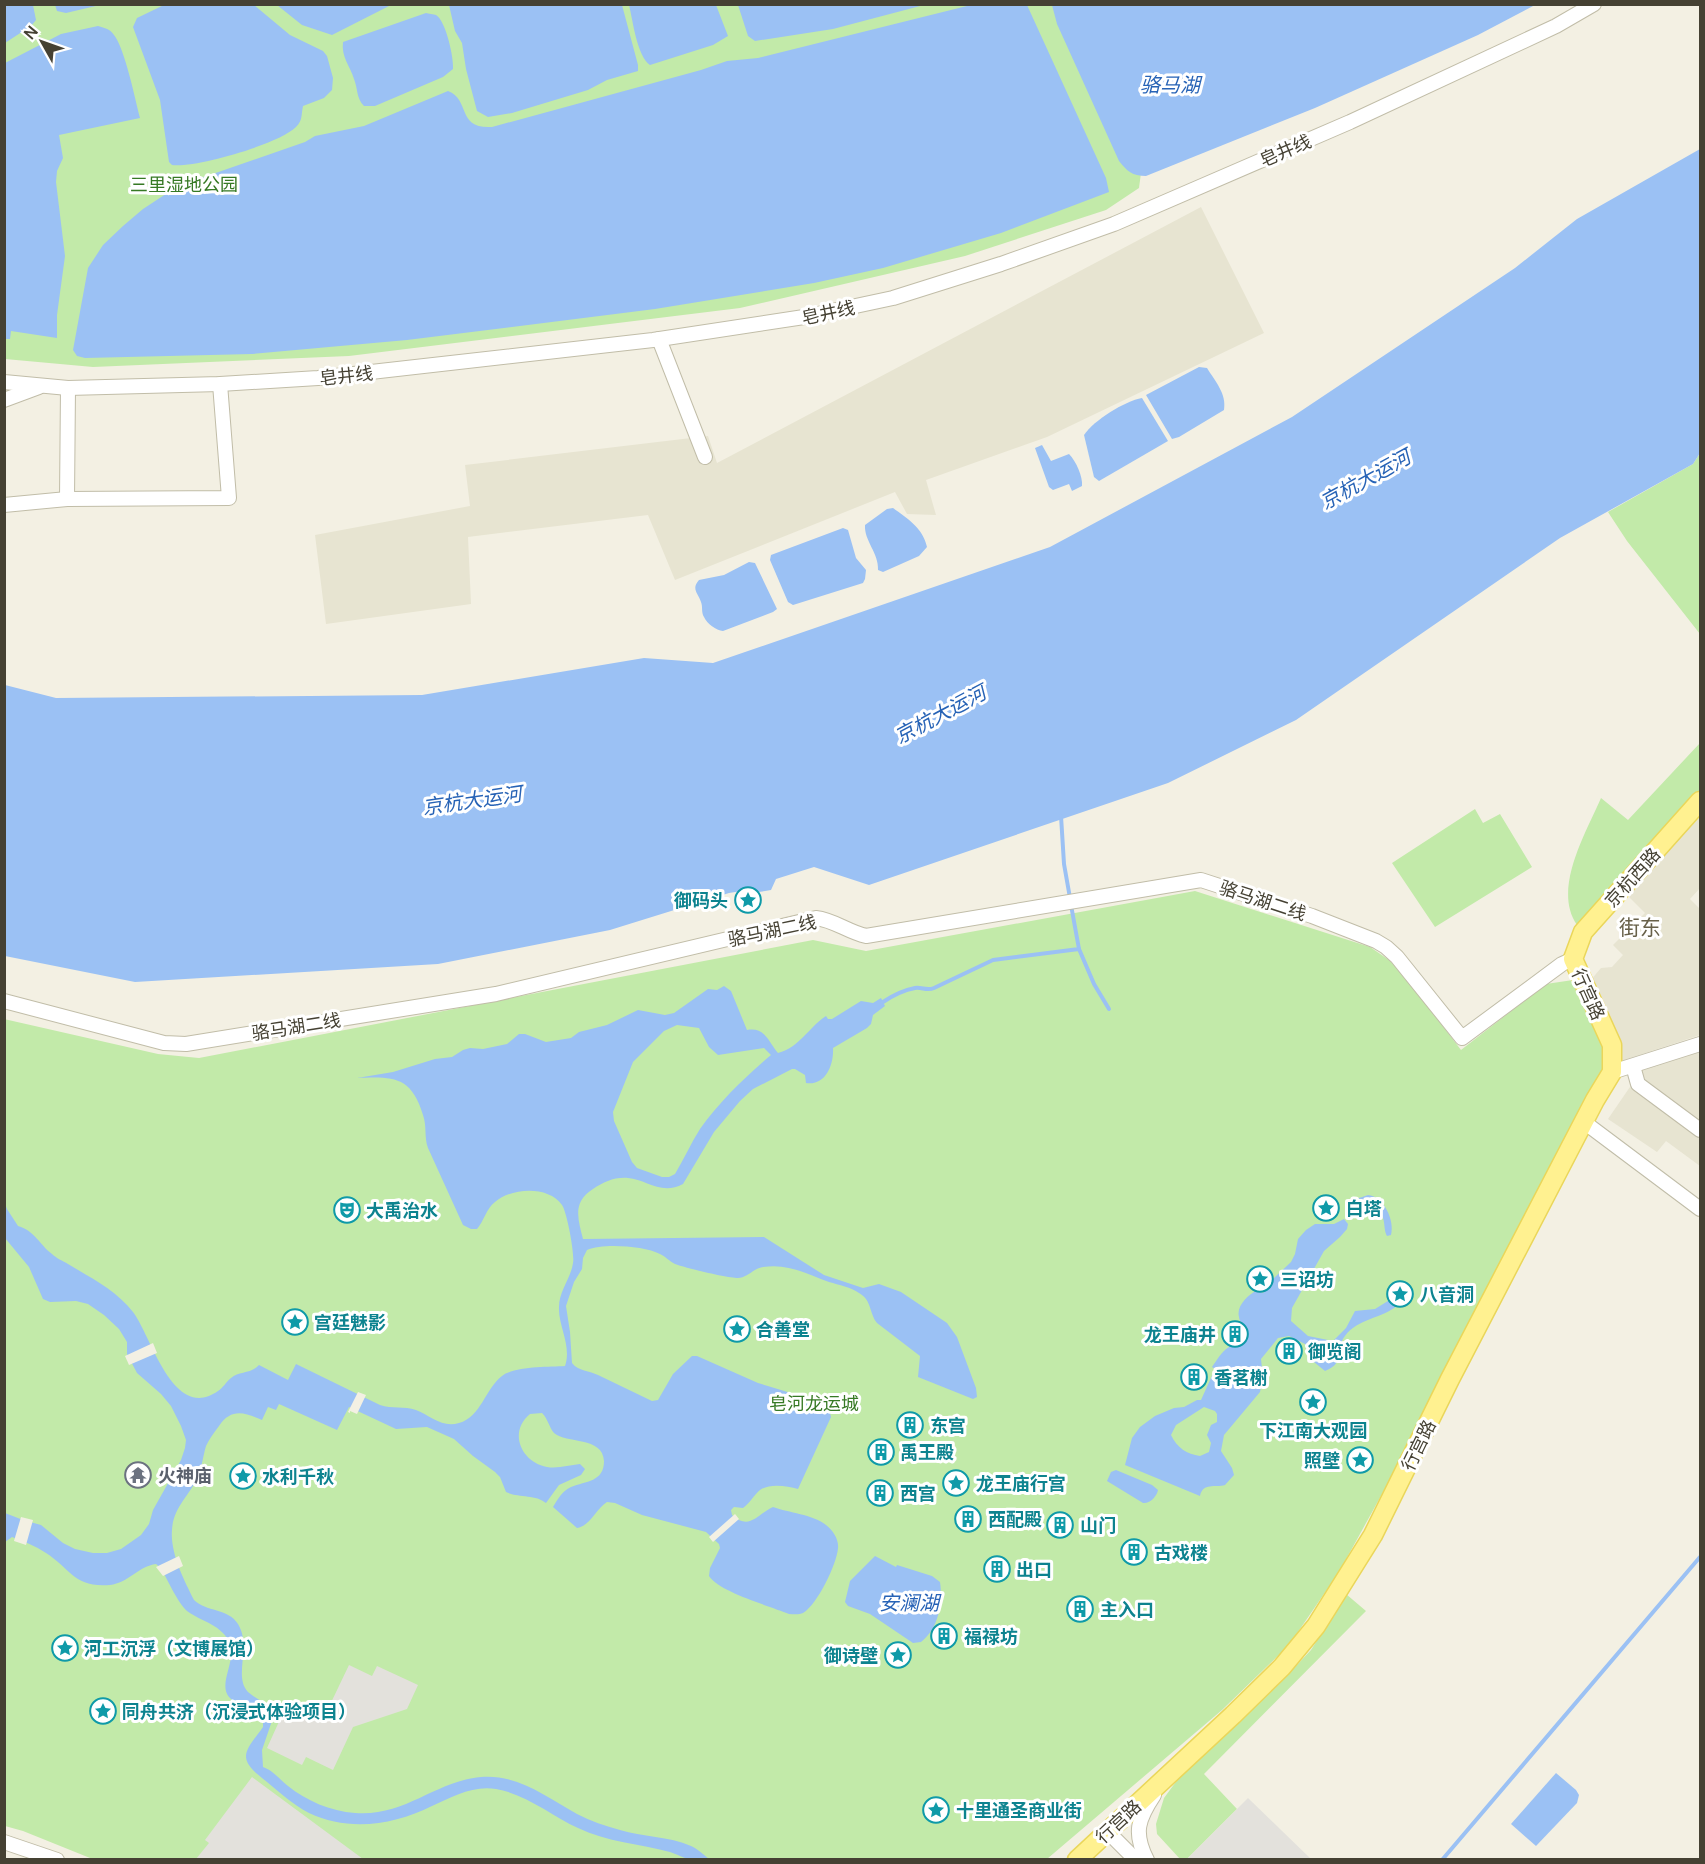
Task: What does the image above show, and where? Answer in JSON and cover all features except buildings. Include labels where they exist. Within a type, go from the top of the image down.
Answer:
[{"type":"main road","name":"京杭西路","points":[[1574,959],[1583,932],[1701,801]]},
{"type":"main road","name":"行宫路","points":[[1077,1860],[1282,1667],[1316,1626],[1373,1535],[1450,1379],[1612,1072],[1612,1045],[1574,959]]},
{"type":"street","name":"皂井线","points":[[4,382],[68,388],[220,384],[318,378],[659,339],[804,317],[882,301],[1001,264],[1114,224],[1350,122],[1556,27],[1594,4]]},
{"type":"street","points":[[659,339],[705,457]]},
{"type":"street","points":[[4,505],[67,500],[229,498],[220,384]]},
{"type":"street","points":[[4,400],[41,386]]},
{"type":"street","points":[[67,500],[68,388]]},
{"type":"street","name":"骆马湖二线","points":[[4,1002],[164,1043],[186,1044],[496,994],[816,918],[826,919],[866,936],[1201,880],[1312,916],[1386,947],[1397,957],[1462,1038],[1562,964],[1574,959]]},
{"type":"street","points":[[1612,1072],[1701,1044]]},
{"type":"street","points":[[1633,1066],[1638,1084],[1701,1130]]},
{"type":"street","points":[[1584,1122],[1701,1209]]},
{"type":"street","points":[[1147,1860],[1140,1846],[1139,1823],[1164,1779]]},
{"type":"street","points":[[1107,1831],[1136,1860]]},
{"type":"street","points":[[4,1842],[57,1860]]},
{"type":"shaded area","points":[[1201,207],[1264,333],[1047,437],[926,480],[936,515],[907,514],[895,492],[675,580],[648,515],[468,537],[471,604],[326,624],[315,535],[470,506],[465,465],[708,436],[717,463]]},
{"type":"shaded area","points":[[1700,817],[1700,888],[1690,899],[1700,909],[1700,1035],[1621,1061],[1590,981],[1601,968],[1612,967],[1623,955],[1613,945],[1645,913],[1626,894]]},
{"type":"shaded area","points":[[1700,1051],[1700,1166],[1666,1141],[1657,1152],[1608,1119],[1643,1068]]},
{"type":"shaded area","points":[[349,1665],[372,1676],[377,1666],[418,1685],[407,1709],[353,1727],[333,1770],[306,1757],[302,1765],[267,1748],[287,1704],[307,1714],[312,1704],[327,1711]]},
{"type":"shaded area","points":[[252,1777],[363,1859],[196,1859],[209,1843],[205,1840]]},
{"type":"shaded area","points":[[1248,1798],[1311,1859],[1187,1859]]},
{"type":"green space","name":"三里湿地公园","points":[[4,5],[1069,5],[1142,165],[1139,188],[1106,210],[965,256],[740,308],[349,356],[93,367],[5,359]]},
{"type":"green space","points":[[1700,453],[1700,634],[1627,541],[1608,512],[1693,464]]},
{"type":"green space","points":[[1700,743],[1700,791],[1577,925],[1570,911],[1568,895],[1570,878],[1580,844],[1601,798],[1628,820]]},
{"type":"green space","points":[[1475,809],[1483,823],[1500,814],[1532,867],[1435,927],[1392,863]]},
{"type":"green space","name":"皂河龙运城","points":[[1195,891],[1370,947],[1389,960],[1404,975],[1461,1050],[1546,984],[1573,980],[1604,1044],[1605,1062],[1593,1091],[1382,1494],[1339,1572],[1289,1645],[1222,1710],[1047,1859],[95,1860],[5,1826],[4,1019],[158,1054],[199,1058],[813,940],[866,951]]},
{"type":"green space","points":[[1346,1594],[1366,1611],[1204,1774],[1237,1809],[1187,1859],[1180,1859],[1157,1834],[1156,1824],[1164,1798],[1178,1779],[1279,1684],[1311,1650]]},
{"type":"water","points":[[5,4],[33,5],[36,20],[31,26],[5,43]]},
{"type":"water","points":[[55,4],[100,5],[66,13],[57,11]]},
{"type":"water","points":[[738,4],[924,5],[833,29],[755,41],[748,36]]},
{"type":"water","name":"骆马湖","points":[[1052,4],[1535,5],[1478,35],[1315,108],[1146,176],[1130,172],[1119,161],[1057,24]]},
{"type":"water","points":[[164,5],[254,5],[290,35],[323,51],[327,56],[333,78],[332,90],[324,98],[303,106],[301,120],[296,127],[273,141],[217,159],[172,165],[169,162],[160,100],[133,27],[137,18]]},
{"type":"water","points":[[277,5],[391,5],[332,35],[302,25]]},
{"type":"water","points":[[449,5],[622,5],[638,71],[607,80],[588,90],[512,113],[488,117],[477,111],[462,43],[455,31]]},
{"type":"water","points":[[629,5],[716,5],[728,36],[713,45],[650,65],[639,46]]},
{"type":"water","name":"三里湿地公园","points":[[971,5],[1027,5],[1106,178],[1109,192],[1001,233],[883,268],[814,283],[655,309],[407,340],[252,354],[85,358],[77,356],[73,350],[88,268],[103,245],[123,226],[143,209],[178,186],[305,142],[315,136],[364,126],[448,91],[460,101],[468,119],[481,126],[492,127],[727,61],[758,58]]},
{"type":"water","points":[[426,13],[436,15],[443,24],[451,49],[453,69],[443,77],[375,106],[364,106],[345,57],[343,42]]},
{"type":"water","points":[[98,26],[111,31],[118,42],[126,62],[140,118],[59,135],[63,158],[57,171],[56,182],[65,256],[57,315],[57,338],[11,331],[10,339],[5,339],[5,63],[61,34]]},
{"type":"water","name":"京杭大运河","points":[[1700,149],[1700,453],[1693,464],[1560,538],[1296,720],[1168,783],[869,885],[814,867],[776,879],[771,890],[759,892],[754,889],[729,893],[610,930],[438,964],[135,982],[5,956],[5,685],[56,698],[422,695],[644,658],[713,663],[1050,547],[1292,417],[1515,268],[1577,219]]},
{"type":"water","points":[[1199,367],[1207,368],[1217,383],[1224,399],[1224,410],[1172,439],[1146,395]]},
{"type":"water","points":[[1142,398],[1168,441],[1099,481],[1094,477],[1084,435],[1110,412]]},
{"type":"water","points":[[1042,445],[1051,461],[1069,454],[1078,469],[1082,486],[1072,491],[1069,484],[1053,490],[1049,487],[1035,448]]},
{"type":"water","points":[[893,508],[918,529],[927,547],[919,556],[883,572],[878,570],[865,525],[887,509]]},
{"type":"water","points":[[843,528],[848,530],[856,558],[866,570],[863,583],[793,605],[788,602],[770,560],[771,555]]},
{"type":"water","points":[[749,562],[755,563],[777,609],[723,631],[718,629],[705,620],[702,604],[695,589],[697,583],[699,580],[724,575]]},
{"type":"water","points":[[724,986],[731,991],[747,1030],[762,1033],[778,1053],[798,1042],[826,1016],[832,1019],[861,1001],[873,1003],[881,998],[885,1006],[873,1015],[871,1024],[867,1028],[833,1048],[830,1067],[819,1081],[806,1083],[805,1075],[792,1069],[753,1089],[714,1132],[683,1184],[661,1188],[635,1179],[618,1178],[601,1184],[586,1194],[578,1211],[583,1239],[764,1237],[824,1275],[863,1288],[879,1284],[901,1292],[947,1323],[957,1337],[976,1388],[977,1397],[973,1399],[918,1377],[920,1356],[877,1323],[866,1299],[849,1288],[797,1270],[781,1267],[763,1267],[741,1278],[733,1278],[680,1266],[660,1254],[644,1249],[613,1246],[587,1250],[583,1258],[582,1269],[574,1282],[566,1306],[572,1363],[577,1368],[598,1375],[652,1401],[658,1400],[673,1374],[692,1356],[697,1356],[758,1383],[814,1400],[830,1413],[831,1417],[798,1489],[769,1486],[760,1490],[743,1508],[734,1507],[731,1510],[732,1515],[738,1520],[749,1521],[773,1507],[814,1518],[833,1532],[838,1548],[830,1573],[814,1602],[803,1613],[796,1614],[789,1614],[746,1598],[715,1582],[709,1576],[710,1568],[720,1548],[719,1544],[706,1532],[642,1515],[615,1503],[607,1502],[586,1524],[577,1528],[553,1507],[560,1495],[571,1487],[598,1477],[603,1468],[602,1453],[591,1444],[554,1433],[542,1413],[530,1414],[523,1421],[519,1437],[524,1453],[538,1464],[547,1467],[580,1464],[585,1469],[581,1475],[559,1485],[546,1503],[537,1498],[506,1492],[500,1477],[495,1472],[454,1439],[427,1427],[396,1429],[349,1407],[337,1430],[279,1404],[276,1410],[268,1407],[262,1420],[238,1413],[228,1416],[206,1446],[198,1477],[175,1515],[172,1539],[179,1566],[194,1600],[205,1607],[229,1615],[238,1624],[243,1642],[242,1678],[248,1692],[276,1709],[262,1750],[263,1767],[311,1801],[328,1808],[355,1813],[389,1810],[464,1780],[481,1777],[507,1779],[531,1788],[593,1821],[628,1832],[683,1843],[709,1859],[688,1859],[670,1852],[600,1837],[518,1796],[496,1789],[471,1790],[417,1813],[387,1822],[340,1823],[309,1813],[285,1797],[249,1764],[246,1753],[263,1727],[263,1722],[237,1704],[226,1692],[226,1679],[231,1658],[230,1644],[217,1628],[187,1611],[176,1597],[161,1568],[156,1564],[150,1565],[116,1584],[88,1584],[74,1576],[46,1553],[29,1544],[12,1537],[5,1542],[5,1513],[41,1525],[63,1543],[75,1549],[107,1553],[121,1549],[141,1535],[149,1524],[153,1510],[181,1460],[186,1440],[171,1406],[137,1373],[127,1354],[127,1342],[119,1329],[88,1304],[76,1301],[50,1302],[43,1299],[29,1267],[5,1238],[4,1201],[18,1226],[33,1234],[55,1257],[103,1285],[126,1304],[140,1323],[165,1372],[176,1386],[188,1395],[202,1398],[218,1391],[234,1376],[259,1365],[288,1380],[296,1364],[380,1405],[416,1410],[447,1424],[459,1423],[473,1415],[502,1376],[515,1370],[565,1366],[567,1351],[559,1307],[561,1295],[572,1269],[573,1258],[566,1216],[562,1205],[556,1199],[548,1194],[529,1191],[510,1194],[495,1202],[477,1229],[463,1225],[428,1148],[424,1119],[413,1092],[399,1081],[357,1078],[393,1072],[435,1059],[452,1057],[470,1048],[483,1049],[507,1044],[519,1034],[546,1042],[571,1038],[579,1032],[607,1025],[638,1010],[665,1015],[674,1013],[708,989],[717,990]],"holes":[[[677,1025],[699,1028],[709,1047],[718,1055],[764,1048],[771,1055],[716,1109],[697,1134],[675,1174],[662,1177],[637,1168],[632,1162],[614,1121],[613,1112],[633,1062],[664,1031]]]},
{"type":"water","points":[[1374,1196],[1387,1210],[1390,1216],[1391,1235],[1387,1236],[1383,1218],[1377,1208],[1365,1205],[1349,1212],[1348,1210],[1359,1198]]},
{"type":"water","points":[[1344,1219],[1348,1224],[1340,1237],[1324,1251],[1292,1308],[1291,1321],[1308,1336],[1333,1341],[1346,1328],[1355,1311],[1375,1309],[1396,1296],[1398,1305],[1350,1330],[1342,1341],[1336,1364],[1325,1371],[1309,1358],[1305,1344],[1289,1336],[1278,1338],[1261,1359],[1263,1378],[1260,1392],[1224,1435],[1221,1451],[1234,1475],[1225,1485],[1207,1487],[1200,1496],[1125,1465],[1132,1438],[1140,1427],[1155,1416],[1201,1400],[1215,1369],[1212,1367],[1219,1356],[1243,1337],[1246,1330],[1240,1320],[1239,1309],[1244,1301],[1257,1290],[1263,1293],[1274,1278],[1291,1262],[1298,1239],[1306,1230],[1315,1224],[1334,1224]],"holes":[[[1204,1407],[1215,1411],[1217,1422],[1211,1425],[1207,1435],[1211,1443],[1209,1452],[1200,1456],[1183,1450],[1171,1435],[1176,1425]]]},
{"type":"water","points":[[1116,1470],[1152,1485],[1158,1490],[1156,1495],[1151,1501],[1143,1503],[1107,1481],[1111,1472]]},
{"type":"water","name":"安澜湖","points":[[875,1556],[896,1567],[897,1565],[932,1576],[940,1582],[941,1598],[936,1622],[921,1642],[913,1643],[870,1614],[848,1606],[845,1602],[850,1581]]},
{"type":"water","points":[[1556,1773],[1576,1790],[1579,1795],[1577,1803],[1536,1846],[1511,1824]]},
{"type":"pier","points":[[153,1343],[157,1353],[129,1365],[125,1356]]},
{"type":"pier","points":[[358,1392],[366,1395],[357,1414],[350,1411],[350,1413],[348,1412]]},
{"type":"pier","points":[[735,1514],[739,1519],[713,1542],[709,1537]]},
{"type":"pier","points":[[21,1517],[33,1520],[26,1545],[14,1541]]},
{"type":"pier","points":[[179,1556],[183,1566],[163,1576],[156,1567]]},
{"type":"waterway","points":[[1061,816],[1064,864],[1070,898]]},
{"type":"waterway","points":[[883,1002],[911,989],[934,988],[993,960],[1079,949],[1071,905]]},
{"type":"waterway","points":[[1079,949],[1094,984],[1109,1009]]},
{"type":"waterway","points":[[1442,1860],[1700,1557]]},
{"type":"place","name":"御码头","points":[[748,900]]},
{"type":"place","name":"白塔","points":[[1326,1208]]},
{"type":"place","name":"大禹治水","points":[[347,1210]]},
{"type":"place","name":"三诏坊","points":[[1260,1279]]},
{"type":"place","name":"八音洞","points":[[1400,1294]]},
{"type":"place","name":"宫廷魅影","points":[[295,1322]]},
{"type":"place","name":"合善堂","points":[[737,1329]]},
{"type":"place","name":"龙王庙井","points":[[1235,1334]]},
{"type":"place","name":"御览阁","points":[[1289,1351]]},
{"type":"place","name":"香茗榭","points":[[1194,1377]]},
{"type":"place","name":"下江南大观园","points":[[1313,1402]]},
{"type":"place","name":"东宫","points":[[910,1425]]},
{"type":"place","name":"禹王殿","points":[[881,1452]]},
{"type":"place","name":"照壁","points":[[1360,1460]]},
{"type":"place","name":"火神庙","points":[[138,1475]]},
{"type":"place","name":"水利千秋","points":[[243,1476]]},
{"type":"place","name":"龙王庙行宫","points":[[956,1483]]},
{"type":"place","name":"西宫","points":[[880,1493]]},
{"type":"place","name":"西配殿","points":[[968,1519]]},
{"type":"place","name":"山门","points":[[1060,1525]]},
{"type":"place","name":"古戏楼","points":[[1134,1552]]},
{"type":"place","name":"出口","points":[[997,1569]]},
{"type":"place","name":"主入口","points":[[1080,1609]]},
{"type":"place","name":"福禄坊","points":[[944,1636]]},
{"type":"place","name":"河工沉浮（文博展馆）","points":[[65,1648]]},
{"type":"place","name":"御诗壁","points":[[898,1655]]},
{"type":"place","name":"同舟共济（沉浸式体验项目）","points":[[103,1711]]},
{"type":"place","name":"十里通圣商业街","points":[[936,1810]]},
{"type":"district","name":"街东","points":[[1640,927]]}]
